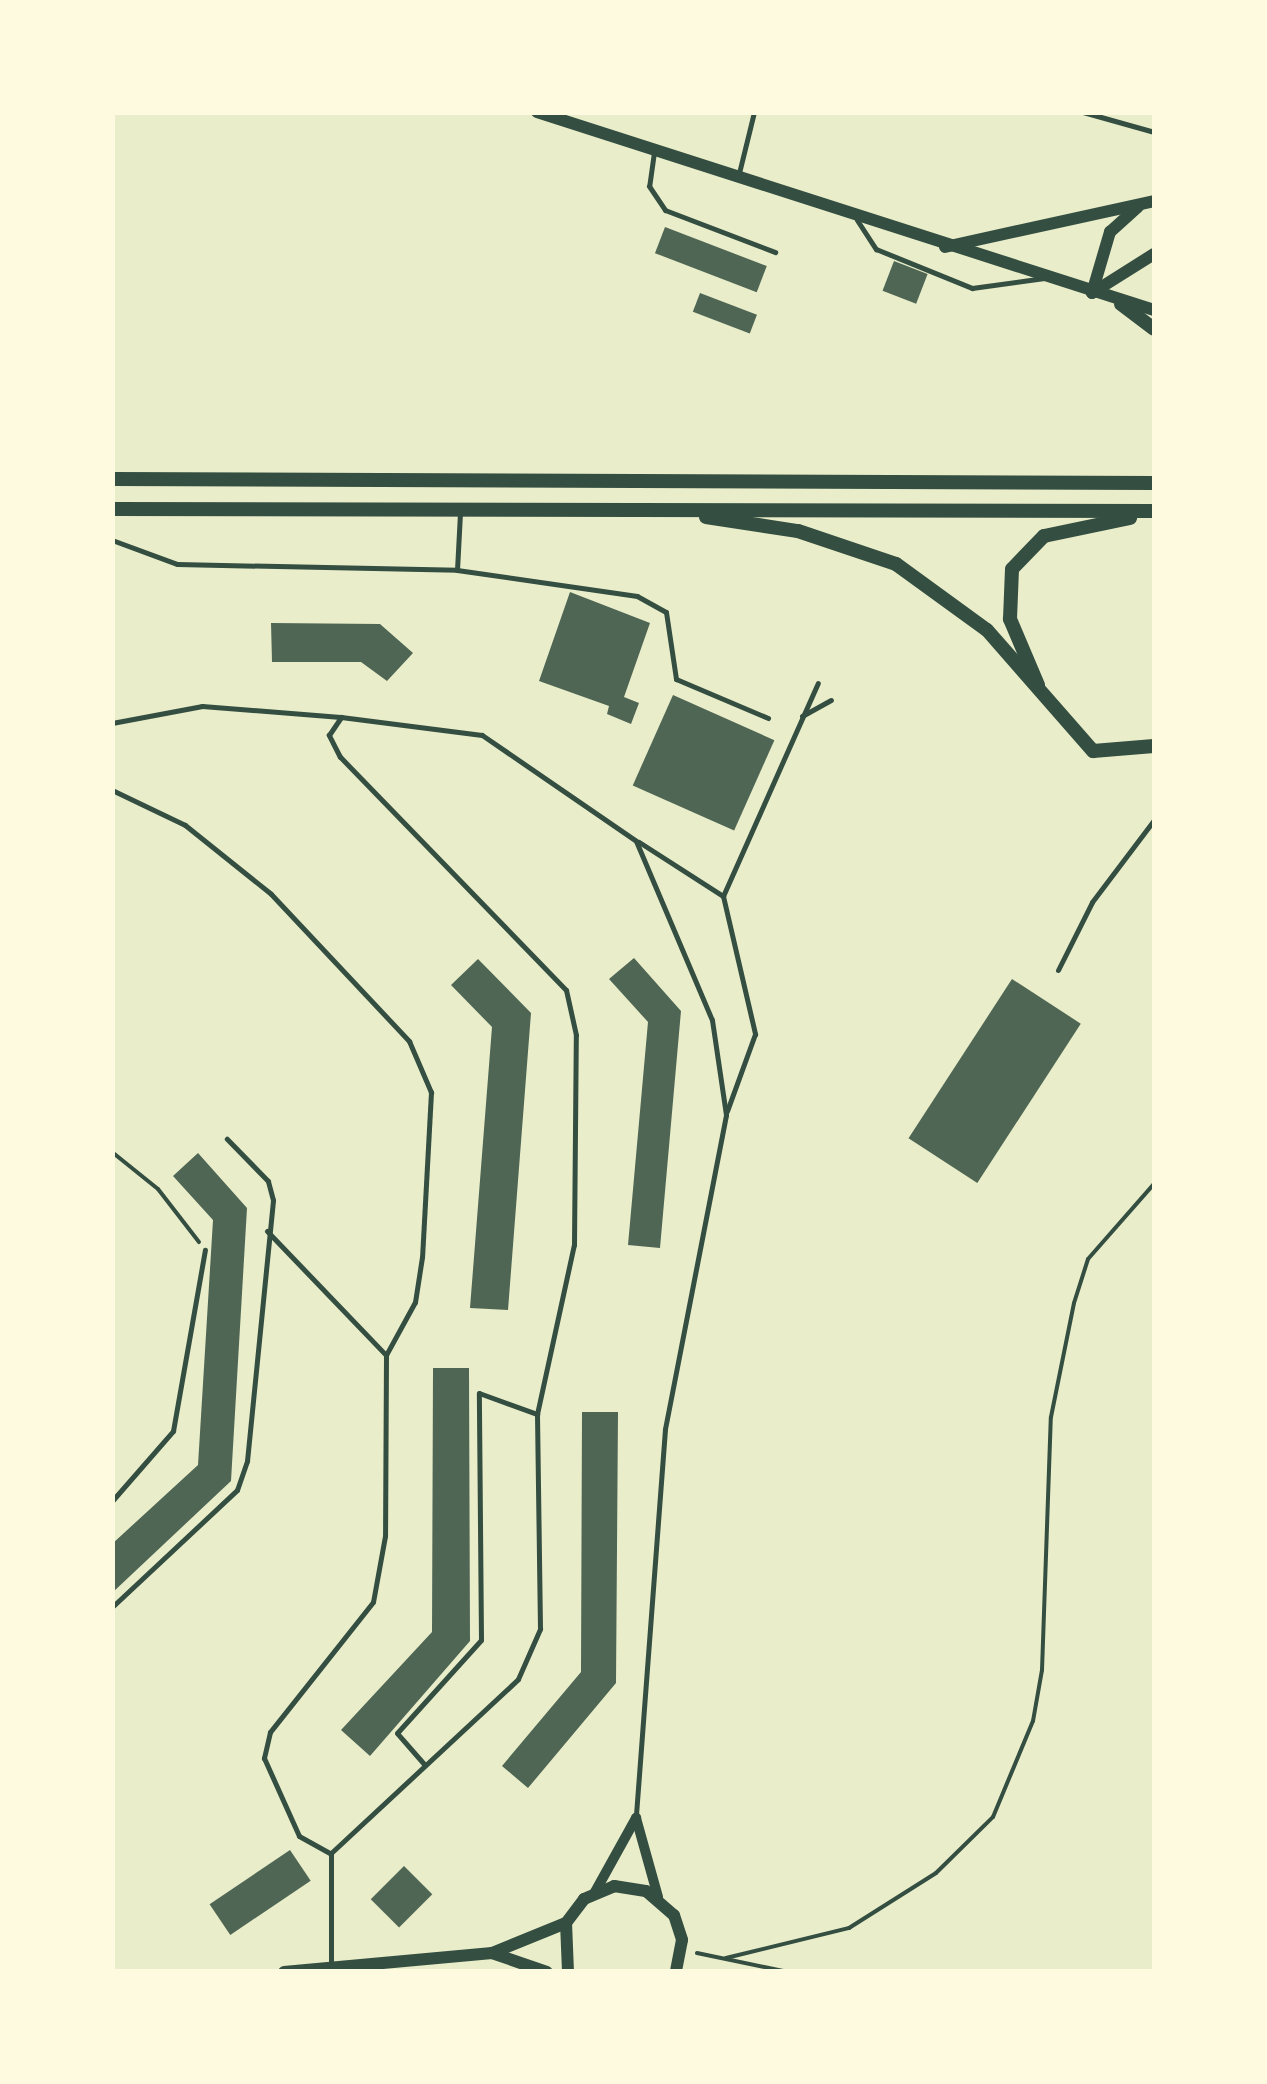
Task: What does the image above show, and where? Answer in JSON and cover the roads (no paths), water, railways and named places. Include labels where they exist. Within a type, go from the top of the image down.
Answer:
[{"type":"main road","points":[[1120,304],[1154,329]]},
{"type":"main road","points":[[112,478],[1154,483]]},
{"type":"main road","points":[[112,509],[1154,512]]},
{"type":"main road","points":[[660,510],[798,531],[896,564],[986,630],[1093,750],[1151,751]]},
{"type":"main road","points":[[1044,699],[1010,619],[1012,569],[1044,536],[1154,512]]},
{"type":"street","points":[[537,112],[942,248],[1047,277],[1120,304],[1154,310]]},
{"type":"street","points":[[942,248],[1154,201]]},
{"type":"street","points":[[1092,294],[1110,232],[1124,213],[1154,201]]},
{"type":"street","points":[[1092,294],[1154,254]]},
{"type":"street","points":[[284,1972],[492,1953],[566,1924],[594,1892],[636,1818]]},
{"type":"street","points":[[636,1818],[658,1898],[678,1925],[682,1950],[676,1972]]},
{"type":"street","points":[[594,1892],[632,1886],[658,1898]]},
{"type":"street","points":[[566,1924],[568,1972]]},
{"type":"street","points":[[492,1953],[547,1972]]},
{"type":"lane","points":[[737,180],[754,112]]},
{"type":"lane","points":[[1083,112],[1154,132]]},
{"type":"lane","points":[[654,152],[649,186],[664,210],[775,252]]},
{"type":"lane","points":[[857,220],[876,250],[972,288],[1047,277]]},
{"type":"lane","points":[[456,570],[460,509]]},
{"type":"lane","points":[[112,540],[177,564],[456,570],[637,596],[666,612],[676,680],[768,718]]},
{"type":"lane","points":[[636,1818],[665,1429],[726,1115],[755,1034],[722,896],[818,683]]},
{"type":"lane","points":[[800,717],[831,700]]},
{"type":"lane","points":[[112,723],[202,706],[340,717],[482,735],[722,896]]},
{"type":"lane","points":[[331,1970],[331,1854],[518,1679],[540,1629],[537,1414],[574,1245],[576,1035],[566,990],[340,757],[329,736],[340,717]]},
{"type":"lane","points":[[112,790],[185,825],[271,894],[409,1041],[431,1092],[422,1257],[414,1302],[386,1355],[385,1536],[373,1602],[270,1732],[264,1758],[298,1836],[331,1854]]},
{"type":"lane","points":[[1058,970],[1092,902],[1154,820]]},
{"type":"lane","points":[[636,841],[712,1020],[726,1115]]},
{"type":"lane","points":[[112,1607],[236,1490],[247,1462],[268,1181],[227,1140]]},
{"type":"lane","points":[[267,1230],[386,1355]]},
{"type":"lane","points":[[112,1501],[172,1431],[205,1250]]},
{"type":"lane","points":[[425,1765],[398,1733],[481,1640],[479,1393],[537,1414]]}]
